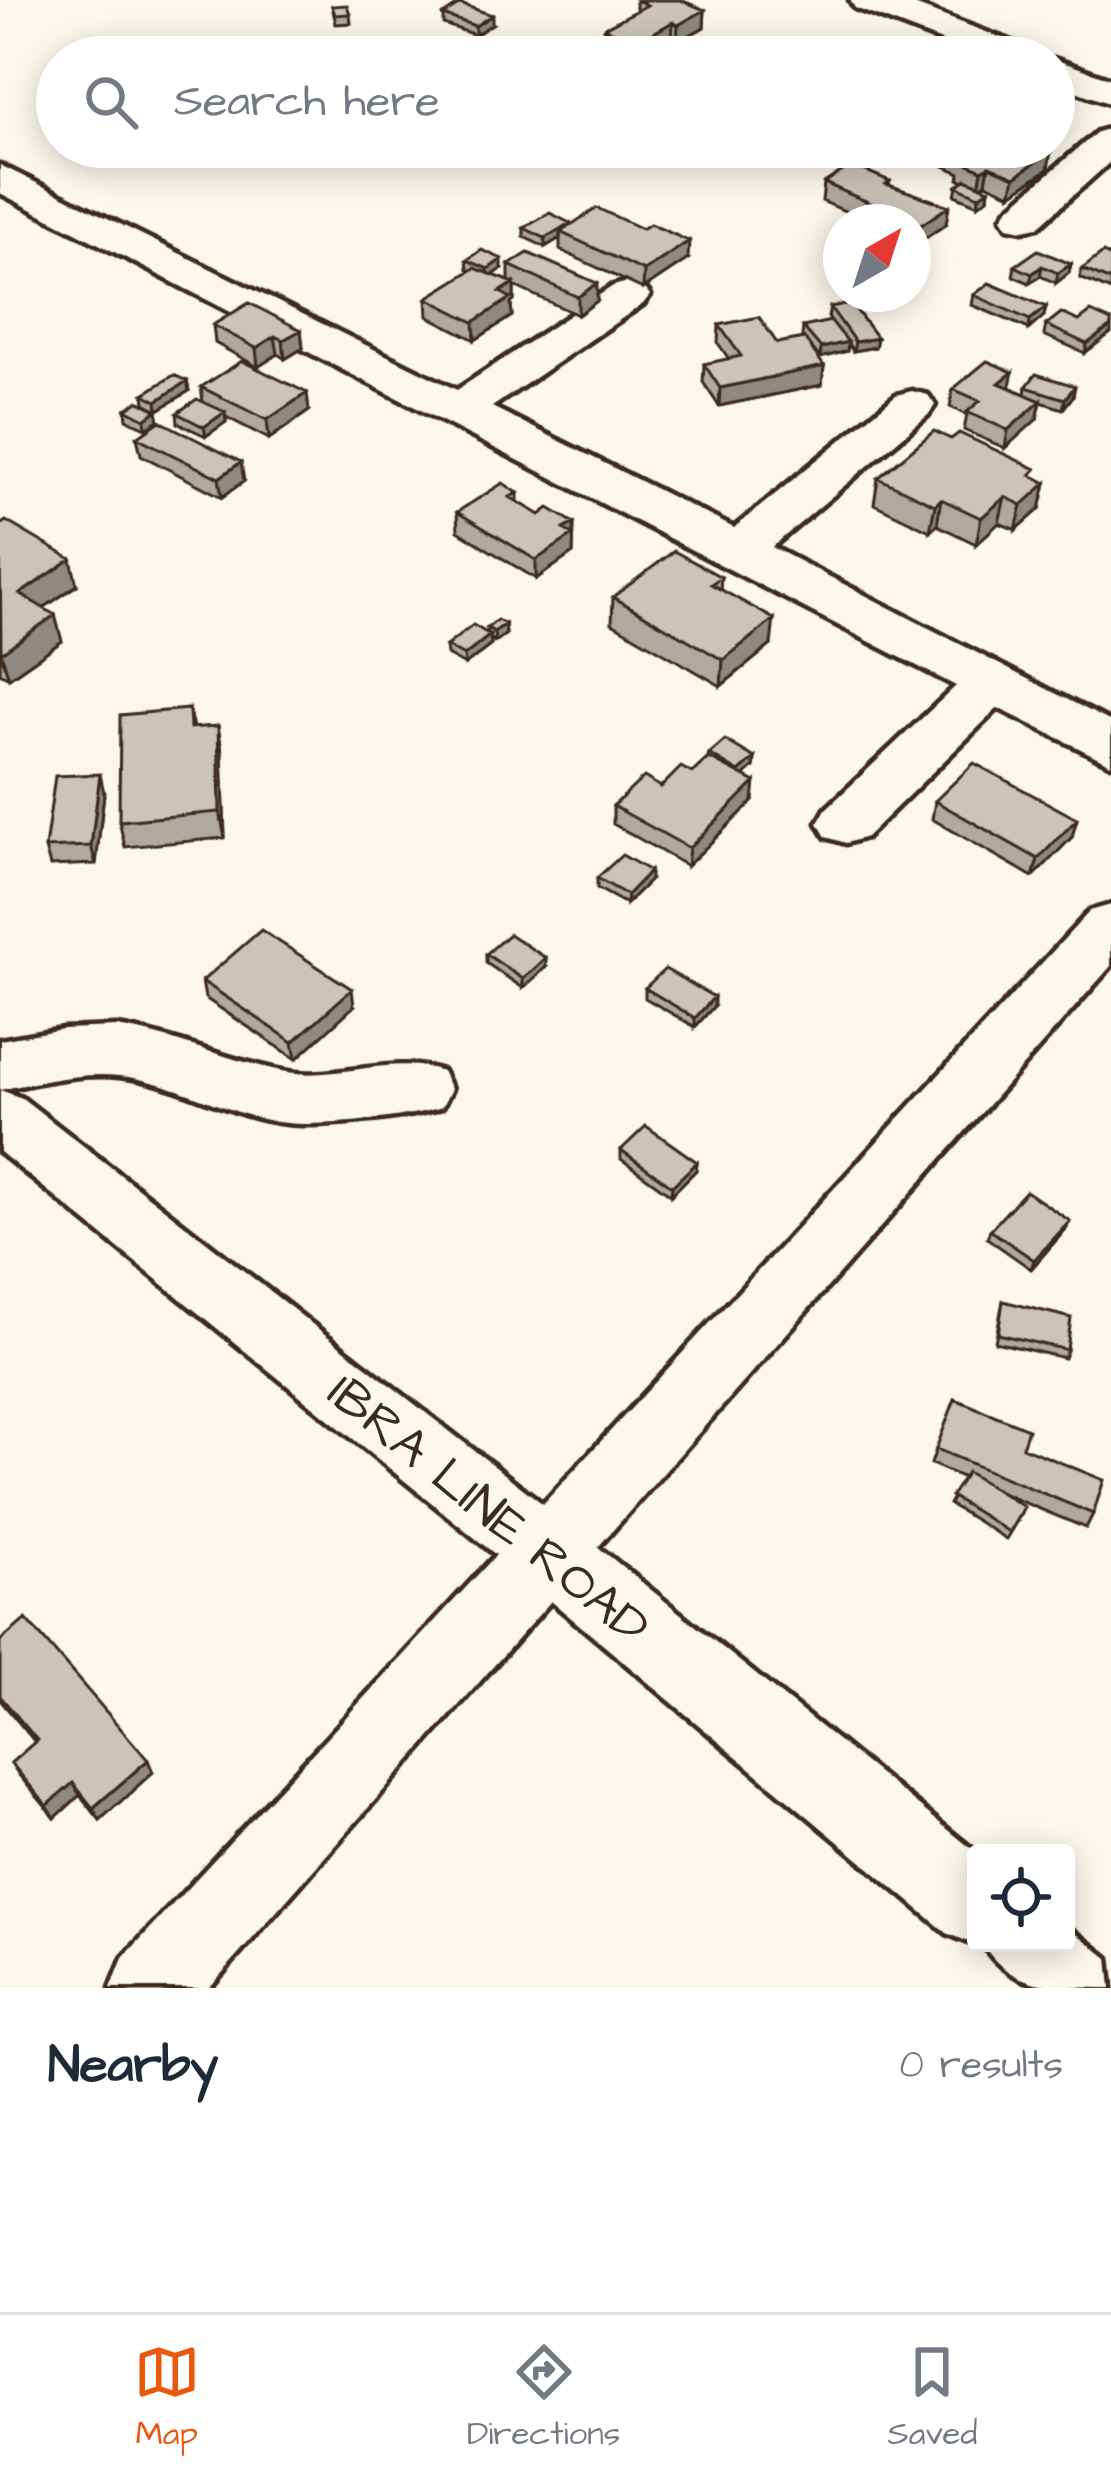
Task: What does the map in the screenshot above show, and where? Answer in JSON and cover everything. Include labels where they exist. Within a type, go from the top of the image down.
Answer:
[{"type":"street","points":[[868,0],[963,36]]},
{"type":"street","points":[[1075,78],[1111,92]]},
{"type":"street","points":[[1023,218],[1111,140]]},
{"type":"street","points":[[0,177],[738,550],[1111,745]]},
{"type":"street","points":[[456,411],[628,295]]},
{"type":"street","points":[[738,550],[912,405]]},
{"type":"street","points":[[846,823],[992,683]]},
{"type":"street","points":[[153,1988],[1111,927]]},
{"type":"street","points":[[0,1065],[63,1053],[116,1052],[157,1058],[286,1097],[420,1089]]},
{"type":"street","name":"IBRA LINE ROAD","points":[[0,1116],[549,1553],[967,1897]]},
{"type":"street","points":[[1034,1952],[1078,1988]]},
{"type":"building","points":[[638,0],[681,0],[705,10],[648,36],[623,36],[604,28],[647,5]]},
{"type":"building","points":[[460,4],[492,15],[475,26],[443,15]]},
{"type":"building","points":[[347,5],[350,14],[335,15],[332,6]]},
{"type":"building","points":[[847,168],[859,168],[890,181],[886,184],[949,206],[931,218],[931,204],[872,204],[824,183]]},
{"type":"building","points":[[994,168],[1027,168],[1015,177]]},
{"type":"building","points":[[966,179],[989,189],[979,196],[957,186]]},
{"type":"building","points":[[597,208],[642,229],[650,224],[689,241],[644,271],[560,232]]},
{"type":"building","points":[[550,213],[570,223],[545,238],[524,228]]},
{"type":"building","points":[[482,250],[502,259],[488,269],[467,260]]},
{"type":"building","points":[[1038,250],[1071,264],[1058,273],[1042,266],[1032,274],[1015,266]]},
{"type":"building","points":[[528,253],[597,283],[578,297],[509,265]]},
{"type":"building","points":[[1103,253],[1111,257],[1111,281],[1082,269]]},
{"type":"building","points":[[475,268],[514,283],[500,292],[511,298],[474,322],[427,298]]},
{"type":"building","points":[[989,283],[1046,307],[1030,320],[974,295]]},
{"type":"building","points":[[249,303],[301,330],[283,340],[275,336],[256,348],[213,325]]},
{"type":"building","points":[[834,312],[858,312],[877,338],[855,342]]},
{"type":"building","points":[[1091,312],[1111,321],[1111,326],[1087,344],[1046,325],[1061,313],[1079,321]]},
{"type":"building","points":[[759,317],[777,343],[804,338],[824,366],[720,388],[704,364],[741,356],[719,325]]},
{"type":"building","points":[[831,321],[848,342],[821,348],[803,327]]},
{"type":"building","points":[[242,361],[307,393],[267,420],[201,387]]},
{"type":"building","points":[[987,361],[1013,372],[999,383],[1041,401],[1008,430],[967,412],[980,401],[953,389]]},
{"type":"building","points":[[1036,374],[1075,386],[1065,399],[1026,387]]},
{"type":"building","points":[[174,375],[187,381],[157,401],[144,394]]},
{"type":"building","points":[[197,399],[225,412],[204,427],[177,413]]},
{"type":"building","points":[[138,401],[157,410],[145,419],[126,409]]},
{"type":"building","points":[[160,421],[241,462],[219,478],[137,437]]},
{"type":"building","points":[[934,431],[951,439],[959,433],[1036,469],[1030,475],[1046,483],[1022,505],[1005,497],[981,518],[941,499],[935,505],[878,478]]},
{"type":"building","points":[[503,483],[518,493],[510,497],[540,515],[549,508],[574,523],[564,529],[573,535],[536,560],[457,512]]},
{"type":"building","points":[[6,521],[71,559],[20,594],[55,615],[1,653],[0,525]]},
{"type":"building","points":[[674,551],[721,577],[711,584],[774,619],[723,660],[613,597]]},
{"type":"building","points":[[497,620],[505,624],[494,632],[487,628]]},
{"type":"building","points":[[473,625],[490,635],[464,656],[446,646]]},
{"type":"building","points":[[189,709],[190,728],[218,726],[220,812],[119,821],[120,715]]},
{"type":"building","points":[[725,740],[755,758],[739,772],[709,754]]},
{"type":"building","points":[[709,758],[755,782],[689,848],[613,806],[644,777],[661,787],[681,767],[692,773]]},
{"type":"building","points":[[974,763],[1077,819],[1038,859],[935,801]]},
{"type":"building","points":[[100,774],[91,846],[45,848],[55,776]]},
{"type":"building","points":[[622,855],[650,871],[627,895],[597,878]]},
{"type":"building","points":[[261,930],[352,989],[293,1042],[202,981]]},
{"type":"building","points":[[509,934],[546,958],[523,979],[486,954]]},
{"type":"building","points":[[665,969],[714,997],[695,1018],[645,988]]},
{"type":"building","points":[[646,1126],[697,1162],[672,1186],[621,1150]]},
{"type":"building","points":[[1026,1191],[1070,1221],[1034,1260],[990,1230]]},
{"type":"building","points":[[1003,1301],[1071,1318],[1067,1350],[998,1334]]},
{"type":"building","points":[[955,1399],[1028,1429],[1022,1447],[1104,1480],[1093,1514],[936,1449]]},
{"type":"building","points":[[967,1472],[1024,1507],[1009,1532],[951,1496]]},
{"type":"building","points":[[26,1619],[148,1760],[93,1808],[73,1783],[47,1806],[11,1763],[37,1740],[0,1696],[0,1641]]}]
